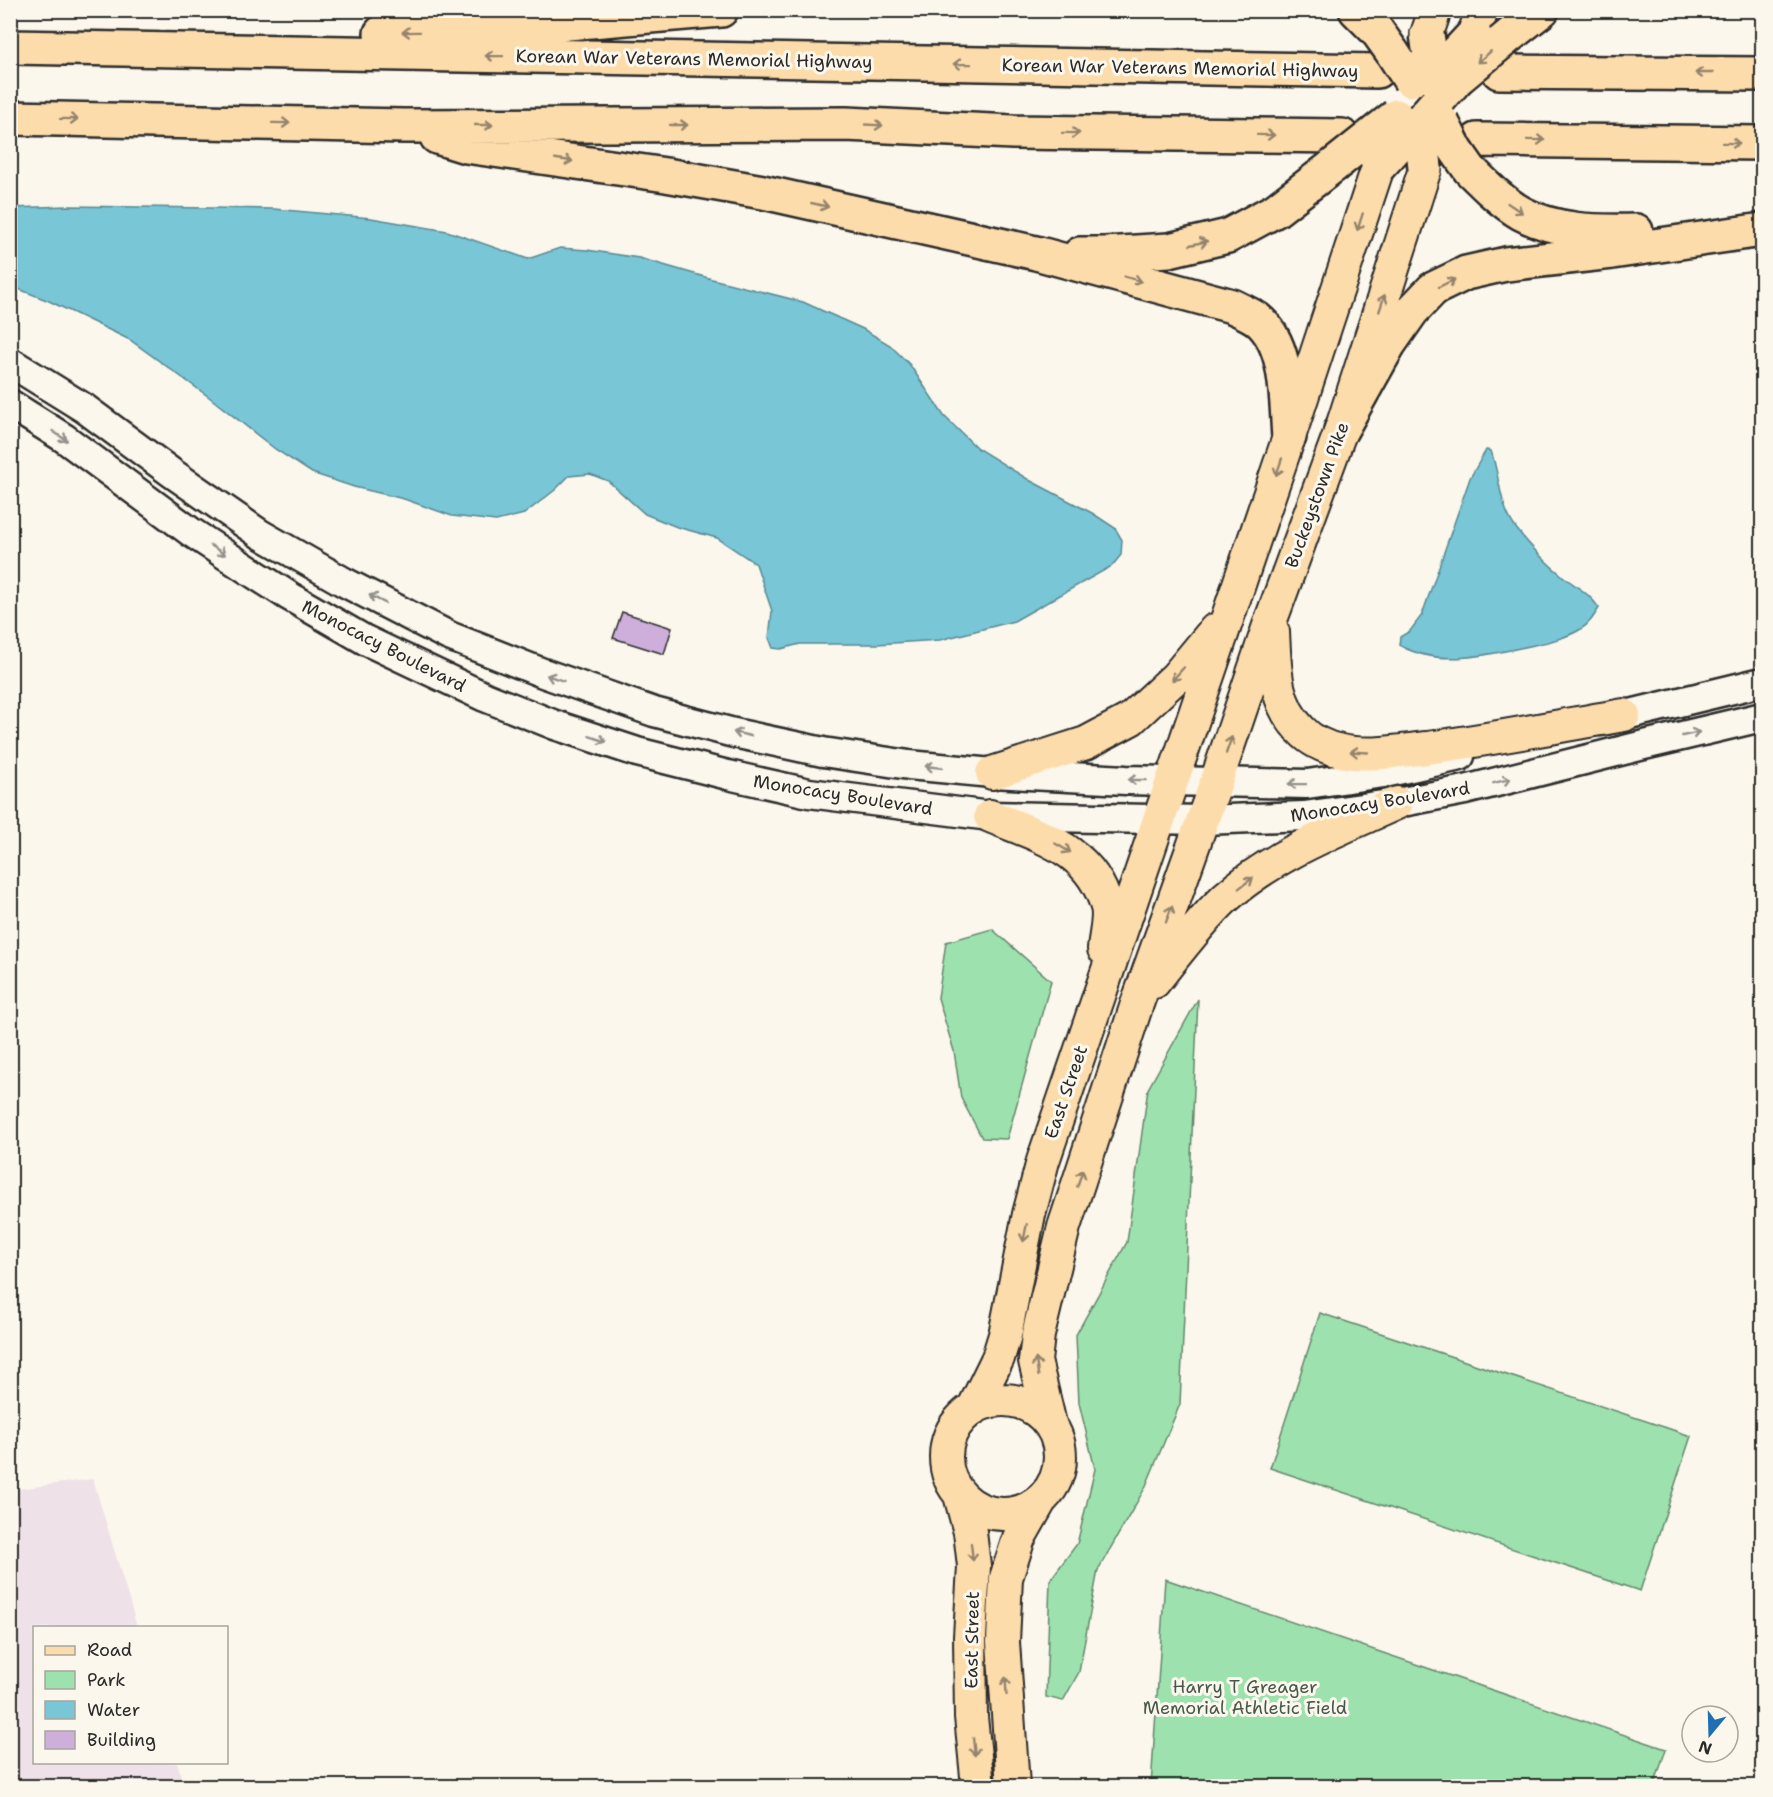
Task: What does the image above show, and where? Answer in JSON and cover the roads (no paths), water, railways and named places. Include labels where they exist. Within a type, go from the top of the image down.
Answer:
[{"type":"highway","points":[[10,46],[280,35],[485,30],[721,10]]},
{"type":"highway","points":[[1036,253],[1104,254],[1169,250],[1228,236],[1276,210],[1337,151],[1427,99],[1542,10]]},
{"type":"highway","points":[[1366,21],[1427,99],[1456,150],[1473,155],[1762,143]]},
{"type":"highway","points":[[1425,169],[1431,22]]},
{"type":"highway","points":[[1378,167],[1478,22]]},
{"type":"highway","name":"Korean War Veterans Memorial Highway","points":[[10,46],[1377,71]]},
{"type":"highway","points":[[1499,72],[1762,74]]},
{"type":"highway","points":[[10,118],[404,126],[846,124],[1337,151]]},
{"type":"highway","points":[[404,126],[466,146],[666,175],[763,192],[1036,253],[1232,306],[1257,320],[1275,340],[1283,370],[1289,437]]},
{"type":"highway","points":[[1473,155],[1493,192],[1521,213],[1579,231],[1762,229]]},
{"type":"highway","points":[[1341,430],[1389,344],[1412,311],[1433,290],[1466,273],[1506,264],[1612,252],[1762,229]]},
{"type":"main road","points":[[1171,780],[1289,437],[1378,167]]},
{"type":"main road","name":"Buckeystown Pike","points":[[1203,820],[1272,617],[1341,430],[1425,169]]},
{"type":"main road","name":"Monocacy Boulevard","points":[[10,362],[84,408],[260,534],[344,582],[449,636],[543,673],[643,708],[734,733],[823,752],[909,765],[992,773],[1126,780],[1307,784],[1384,773],[1762,682]]},
{"type":"main road","name":"Monocacy Boulevard","points":[[10,404],[64,438],[191,532],[281,591],[365,640],[485,697],[555,724],[637,752],[809,793],[990,816],[1203,820],[1304,816],[1397,803],[1465,790],[1762,717]]},
{"type":"main road","points":[[992,773],[1086,743],[1131,719],[1176,677],[1229,613]]},
{"type":"main road","points":[[1272,617],[1275,674],[1280,697],[1285,707],[1302,731],[1322,745],[1342,751],[1380,754],[1459,744],[1624,715]]},
{"type":"main road","name":"East Street","points":[[974,1407],[998,1358],[1005,1335],[1029,1214],[1043,1161],[1171,780]]},
{"type":"main road","points":[[1137,1004],[1189,937],[1226,898],[1267,867],[1306,845],[1397,803]]},
{"type":"main road","points":[[990,816],[1066,848],[1089,869],[1107,909],[1101,988]]},
{"type":"main road","points":[[1050,1424],[1033,1408],[1009,1400],[991,1400],[974,1407],[958,1420],[947,1442],[946,1463],[951,1481],[960,1495],[981,1510],[1004,1514],[1021,1511],[1040,1501],[1057,1477],[1060,1462],[1059,1443],[1050,1424],[1035,1361],[1038,1335],[1064,1227],[1137,1004],[1203,820]]},
{"type":"main road","name":"East Street","points":[[960,1495],[970,1532],[974,1566],[970,1637],[971,1706],[978,1786]]},
{"type":"main road","name":"East Street","points":[[1013,1786],[1003,1642],[1006,1578],[1019,1538],[1040,1501]]},
{"type":"water","points":[[68,206],[274,209],[371,218],[447,231],[528,259],[560,248],[639,258],[803,302],[863,329],[890,345],[910,365],[944,416],[977,448],[1115,528],[1122,540],[1121,555],[1112,566],[1014,621],[940,640],[877,644],[800,644],[781,649],[773,648],[769,638],[772,611],[756,564],[717,538],[677,527],[645,514],[608,481],[590,474],[569,476],[524,514],[496,521],[452,516],[404,499],[354,487],[312,473],[275,449],[209,397],[130,340],[49,301],[11,286],[11,208]]},
{"type":"water","points":[[1486,450],[1491,451],[1503,500],[1515,527],[1544,560],[1587,594],[1599,608],[1581,629],[1546,642],[1493,654],[1461,658],[1429,656],[1414,652],[1399,645],[1400,637],[1410,631],[1422,615],[1470,478]]},
{"type":"park label","name":"Harry T Greager Memorial Athletic Field","points":[[1245,1697]]}]
